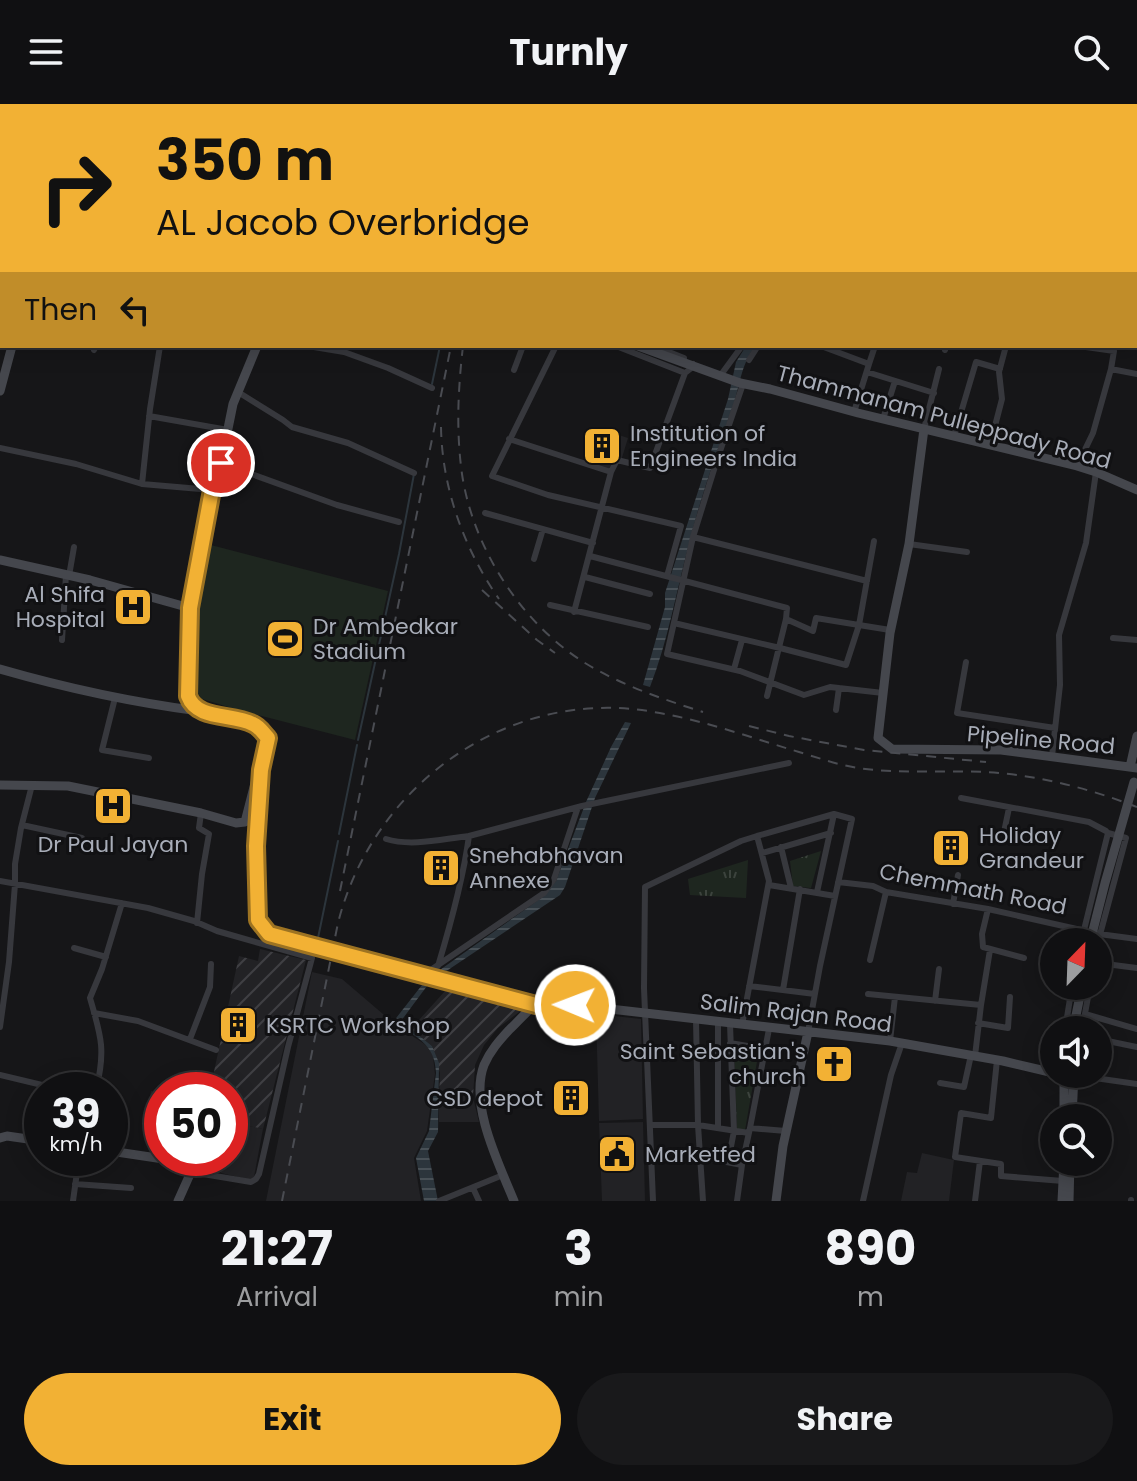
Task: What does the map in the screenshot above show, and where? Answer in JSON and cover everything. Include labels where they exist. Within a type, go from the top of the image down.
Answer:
[{"type":"main road","points":[[0,391],[11,348]]},
{"type":"main road","points":[[199,711],[188,696],[190,608],[212,490],[233,404],[256,348]]},
{"type":"main road","name":"Thammanam Pulleppady Road","points":[[643,348],[738,383],[1077,466],[1137,490]]},
{"type":"main road","points":[[883,693],[890,630],[909,544],[924,429]]},
{"type":"main road","points":[[0,560],[190,608]]},
{"type":"main road","points":[[0,669],[115,698],[243,720],[257,726],[268,738],[245,822],[236,823],[68,786],[0,785]]},
{"type":"main road","name":"Pipeline Road","points":[[883,693],[878,738],[892,749],[1001,750],[1135,769]]},
{"type":"main road","points":[[1094,928],[1135,769],[1137,736]]},
{"type":"main road","name":"Salim Rajan Road","points":[[261,770],[256,902],[258,920],[269,934],[534,1006],[575,1005],[890,1041],[1040,1069]]},
{"type":"main road","points":[[514,1201],[485,1124],[481,1100],[483,1067],[493,1048],[534,1006]]},
{"type":"main road","points":[[776,1201],[786,1131],[808,1032]]},
{"type":"main road","points":[[0,1138],[24,1138]]},
{"type":"main road","points":[[178,1201],[189,1176]]},
{"type":"main road","points":[[1062,1201],[1063,1176]]},
{"type":"main road","points":[[1069,1201],[1070,1176]]},
{"type":"street","points":[[142,484],[160,348]]},
{"type":"street","points":[[320,348],[344,352],[432,388]]},
{"type":"street","points":[[514,370],[522,348]]},
{"type":"street","points":[[555,348],[492,476],[548,495],[681,526],[668,577]]},
{"type":"street","points":[[621,348],[685,373]]},
{"type":"street","points":[[574,612],[611,472],[617,460],[650,468],[685,373],[694,366],[690,361],[659,348]]},
{"type":"street","points":[[720,376],[741,348]]},
{"type":"street","points":[[749,360],[757,348]]},
{"type":"street","points":[[826,348],[869,364]]},
{"type":"street","points":[[854,412],[874,348]]},
{"type":"street","points":[[990,445],[1002,399],[1000,369],[1005,348]]},
{"type":"street","points":[[1077,466],[1093,433],[1114,351],[1093,348]]},
{"type":"street","points":[[954,436],[976,362],[1000,369]]},
{"type":"street","points":[[924,429],[939,369]]},
{"type":"street","points":[[1111,369],[1137,374]]},
{"type":"street","points":[[867,372],[934,393]]},
{"type":"street","points":[[883,419],[895,381]]},
{"type":"street","points":[[738,383],[681,581],[667,654],[734,669],[804,695],[830,687],[883,693]]},
{"type":"street","points":[[238,392],[292,427],[348,443],[414,473]]},
{"type":"street","points":[[149,416],[228,430]]},
{"type":"street","points":[[509,439],[611,472]]},
{"type":"street","points":[[0,448],[76,464],[142,484],[212,490]]},
{"type":"street","points":[[221,463],[337,505],[399,522]]},
{"type":"street","points":[[1052,756],[1060,685],[1059,635],[1086,543],[1096,472]]},
{"type":"street","points":[[485,513],[593,543]]},
{"type":"street","points":[[534,559],[543,529]]},
{"type":"street","points":[[693,537],[867,581]]},
{"type":"street","points":[[674,623],[846,665],[859,625],[874,541]]},
{"type":"street","points":[[909,544],[967,552]]},
{"type":"street","points":[[62,640],[67,575],[74,547]]},
{"type":"street","points":[[590,556],[787,608],[767,696]]},
{"type":"street","points":[[585,577],[650,594]]},
{"type":"street","points":[[550,605],[648,627]]},
{"type":"street","points":[[786,619],[813,631],[816,618],[890,630]]},
{"type":"street","points":[[1113,638],[1137,640]]},
{"type":"street","points":[[734,669],[742,640]]},
{"type":"street","points":[[966,662],[957,713],[1055,728]]},
{"type":"street","points":[[836,710],[839,688]]},
{"type":"street","points":[[115,698],[102,750],[149,758]]},
{"type":"street","points":[[386,839],[429,841],[469,836],[580,806],[789,763]]},
{"type":"street","points":[[0,1027],[9,962],[15,864],[33,785]]},
{"type":"street","points":[[961,798],[1089,822],[1108,833],[1126,838],[1102,928]]},
{"type":"street","points":[[534,1006],[416,980],[544,893],[554,879],[580,806]]},
{"type":"street","points":[[1004,832],[1009,808]]},
{"type":"street","points":[[197,923],[209,834],[199,828],[201,813]]},
{"type":"street","points":[[817,892],[834,814]]},
{"type":"street","points":[[653,1201],[645,1013],[645,887],[757,836],[834,814],[852,819],[808,1032]]},
{"type":"street","points":[[22,825],[82,838]]},
{"type":"street","points":[[762,853],[831,833]]},
{"type":"street","points":[[1084,928],[1108,833]]},
{"type":"street","points":[[438,966],[459,893],[469,836]]},
{"type":"street","points":[[742,1025],[769,885],[757,836]]},
{"type":"street","points":[[781,847],[791,888]]},
{"type":"street","points":[[953,904],[958,875]]},
{"type":"street","points":[[0,881],[148,908],[312,958],[256,1179],[251,1182],[215,1176]]},
{"type":"street","name":"Chemmath Road","points":[[838,882],[873,886],[886,892],[988,909],[1075,928]]},
{"type":"street","points":[[769,885],[835,896]]},
{"type":"street","points":[[783,990],[800,889]]},
{"type":"street","points":[[870,960],[886,892]]},
{"type":"street","points":[[100,1072],[102,1047],[90,998],[122,903]]},
{"type":"street","points":[[988,909],[981,941],[983,947],[1024,958]]},
{"type":"street","name":"Chemmath Road","points":[[1112,938],[1137,939]]},
{"type":"street","points":[[74,948],[106,957]]},
{"type":"street","points":[[940,1083],[964,1087],[973,1056],[990,950]]},
{"type":"street","points":[[190,1039],[210,987],[211,964]]},
{"type":"street","points":[[1112,965],[1137,968]]},
{"type":"street","points":[[935,1001],[939,969]]},
{"type":"street","points":[[749,986],[815,994]]},
{"type":"street","points":[[868,994],[981,1005]]},
{"type":"street","points":[[890,1041],[895,997]]},
{"type":"street","points":[[978,1023],[1008,1028],[1010,997]]},
{"type":"street","points":[[1088,1000],[1085,1014],[1137,1029]]},
{"type":"street","points":[[94,1013],[138,1021],[216,1050]]},
{"type":"street","points":[[696,1019],[703,1201]]},
{"type":"street","points":[[718,1023],[718,1128]]},
{"type":"street","points":[[728,1162],[734,1131],[730,1024]]},
{"type":"street","points":[[737,1201],[769,1029]]},
{"type":"street","points":[[1112,1042],[1137,1047]]},
{"type":"street","points":[[730,1043],[765,1049]]},
{"type":"street","points":[[863,1201],[891,1075],[902,1043]]},
{"type":"street","points":[[997,1060],[991,1118],[961,1113],[955,1157],[1001,1164],[1001,1176],[1063,1181]]},
{"type":"street","points":[[0,1075],[24,1081]]},
{"type":"street","points":[[1112,1080],[1137,1084]]},
{"type":"street","points":[[651,1125],[786,1131]]},
{"type":"street","points":[[701,1157],[742,1165]]},
{"type":"street","points":[[975,1201],[980,1161]]},
{"type":"street","points":[[439,1201],[503,1175]]},
{"type":"street","points":[[73,1201],[76,1176]]},
{"type":"street","points":[[75,1184],[131,1188]]},
{"type":"street","points":[[473,1188],[479,1201]]},
{"type":"shaded area","points":[[745,348],[754,348],[743,369],[703,493],[667,634],[650,687],[643,685],[665,607],[665,593],[728,399],[736,362]]},
{"type":"shaded area","points":[[600,429],[628,438],[621,461],[610,472],[586,464]]},
{"type":"shaded area","points":[[625,722],[631,723],[595,798],[560,895],[442,974],[427,986],[401,1021],[432,1046],[439,1063],[438,1132],[428,1151],[438,1201],[424,1201],[416,1158],[429,1131],[435,1063],[423,1042],[393,1022],[422,985],[437,972],[544,896],[556,881],[586,802]]},
{"type":"shaded area","points":[[260,949],[306,960],[263,1129],[248,1126],[248,1072],[214,1072],[239,956],[258,961]]},
{"type":"shaded area","points":[[312,972],[342,979],[397,1026],[429,1048],[433,1056],[435,1074],[427,1131],[414,1158],[421,1201],[266,1201]]},
{"type":"shaded area","points":[[445,991],[523,1009],[498,1028],[484,1045],[475,1065],[473,1097],[439,1097],[440,1073],[432,1046],[411,1029]]},
{"type":"shaded area","points":[[596,1014],[641,1019],[643,1119],[599,1121]]},
{"type":"shaded area","points":[[439,1097],[473,1097],[479,1122],[439,1122]]},
{"type":"shaded area","points":[[643,1122],[645,1201],[602,1201],[599,1123]]},
{"type":"shaded area","points":[[248,1126],[263,1129],[254,1177],[250,1180],[233,1176],[248,1176]]},
{"type":"shaded area","points":[[922,1153],[954,1160],[949,1201],[901,1201],[907,1172],[917,1173]]},
{"type":"green space","name":"Dr Ambedkar Stadium","points":[[207,544],[388,591],[355,740],[202,699],[194,690],[194,610]]},
{"type":"green space","points":[[821,851],[811,888],[793,886],[790,861]]},
{"type":"green space","points":[[748,860],[746,898],[690,895],[688,879]]},
{"type":"green space","points":[[734,1047],[759,1050],[745,1130],[737,1129]]},
{"type":"waterway","points":[[432,384],[440,348]]},
{"type":"waterway","points":[[358,740],[414,474]]},
{"type":"waterway","points":[[339,834],[357,745]]},
{"type":"waterway","points":[[318,938],[338,841]]},
{"type":"railway","points":[[340,891],[451,348]]},
{"type":"railway","points":[[463,348],[458,410],[462,474],[477,529],[504,581],[540,627],[585,663],[627,685],[703,712]]},
{"type":"railway","points":[[441,427],[446,473],[457,517],[475,560],[499,599]]},
{"type":"railway","points":[[482,590],[555,653]]},
{"type":"railway","points":[[282,1201],[338,923],[356,873],[382,828],[415,788],[455,756],[500,731],[549,714],[601,708],[654,712],[709,724],[851,767],[1024,776],[1081,788],[1137,807]]},
{"type":"railway","points":[[749,726],[864,750],[986,762]]},
{"type":"place","name":"Institution of Engineers India","points":[[602,446]]},
{"type":"place","name":"Al Shifa Hospital","points":[[133,607]]},
{"type":"place","name":"Dr Ambedkar Stadium","points":[[285,639]]},
{"type":"place","name":"Dr Paul Jayan","points":[[113,806]]},
{"type":"place","name":"Holiday Grandeur","points":[[951,848]]},
{"type":"place","name":"Snehabhavan Annexe","points":[[441,868]]},
{"type":"place","name":"KSRTC Workshop","points":[[238,1025]]},
{"type":"place","name":"Saint Sebastian's church","points":[[834,1064]]},
{"type":"place","name":"CSD depot","points":[[571,1098]]},
{"type":"place","name":"Marketfed","points":[[617,1154]]},
{"type":"route","points":[[221,463],[212,490],[190,608],[188,696],[199,711],[243,720],[257,726],[268,738],[261,770],[256,846],[258,920],[269,934],[306,944],[536,1005],[575,1005]]}]
